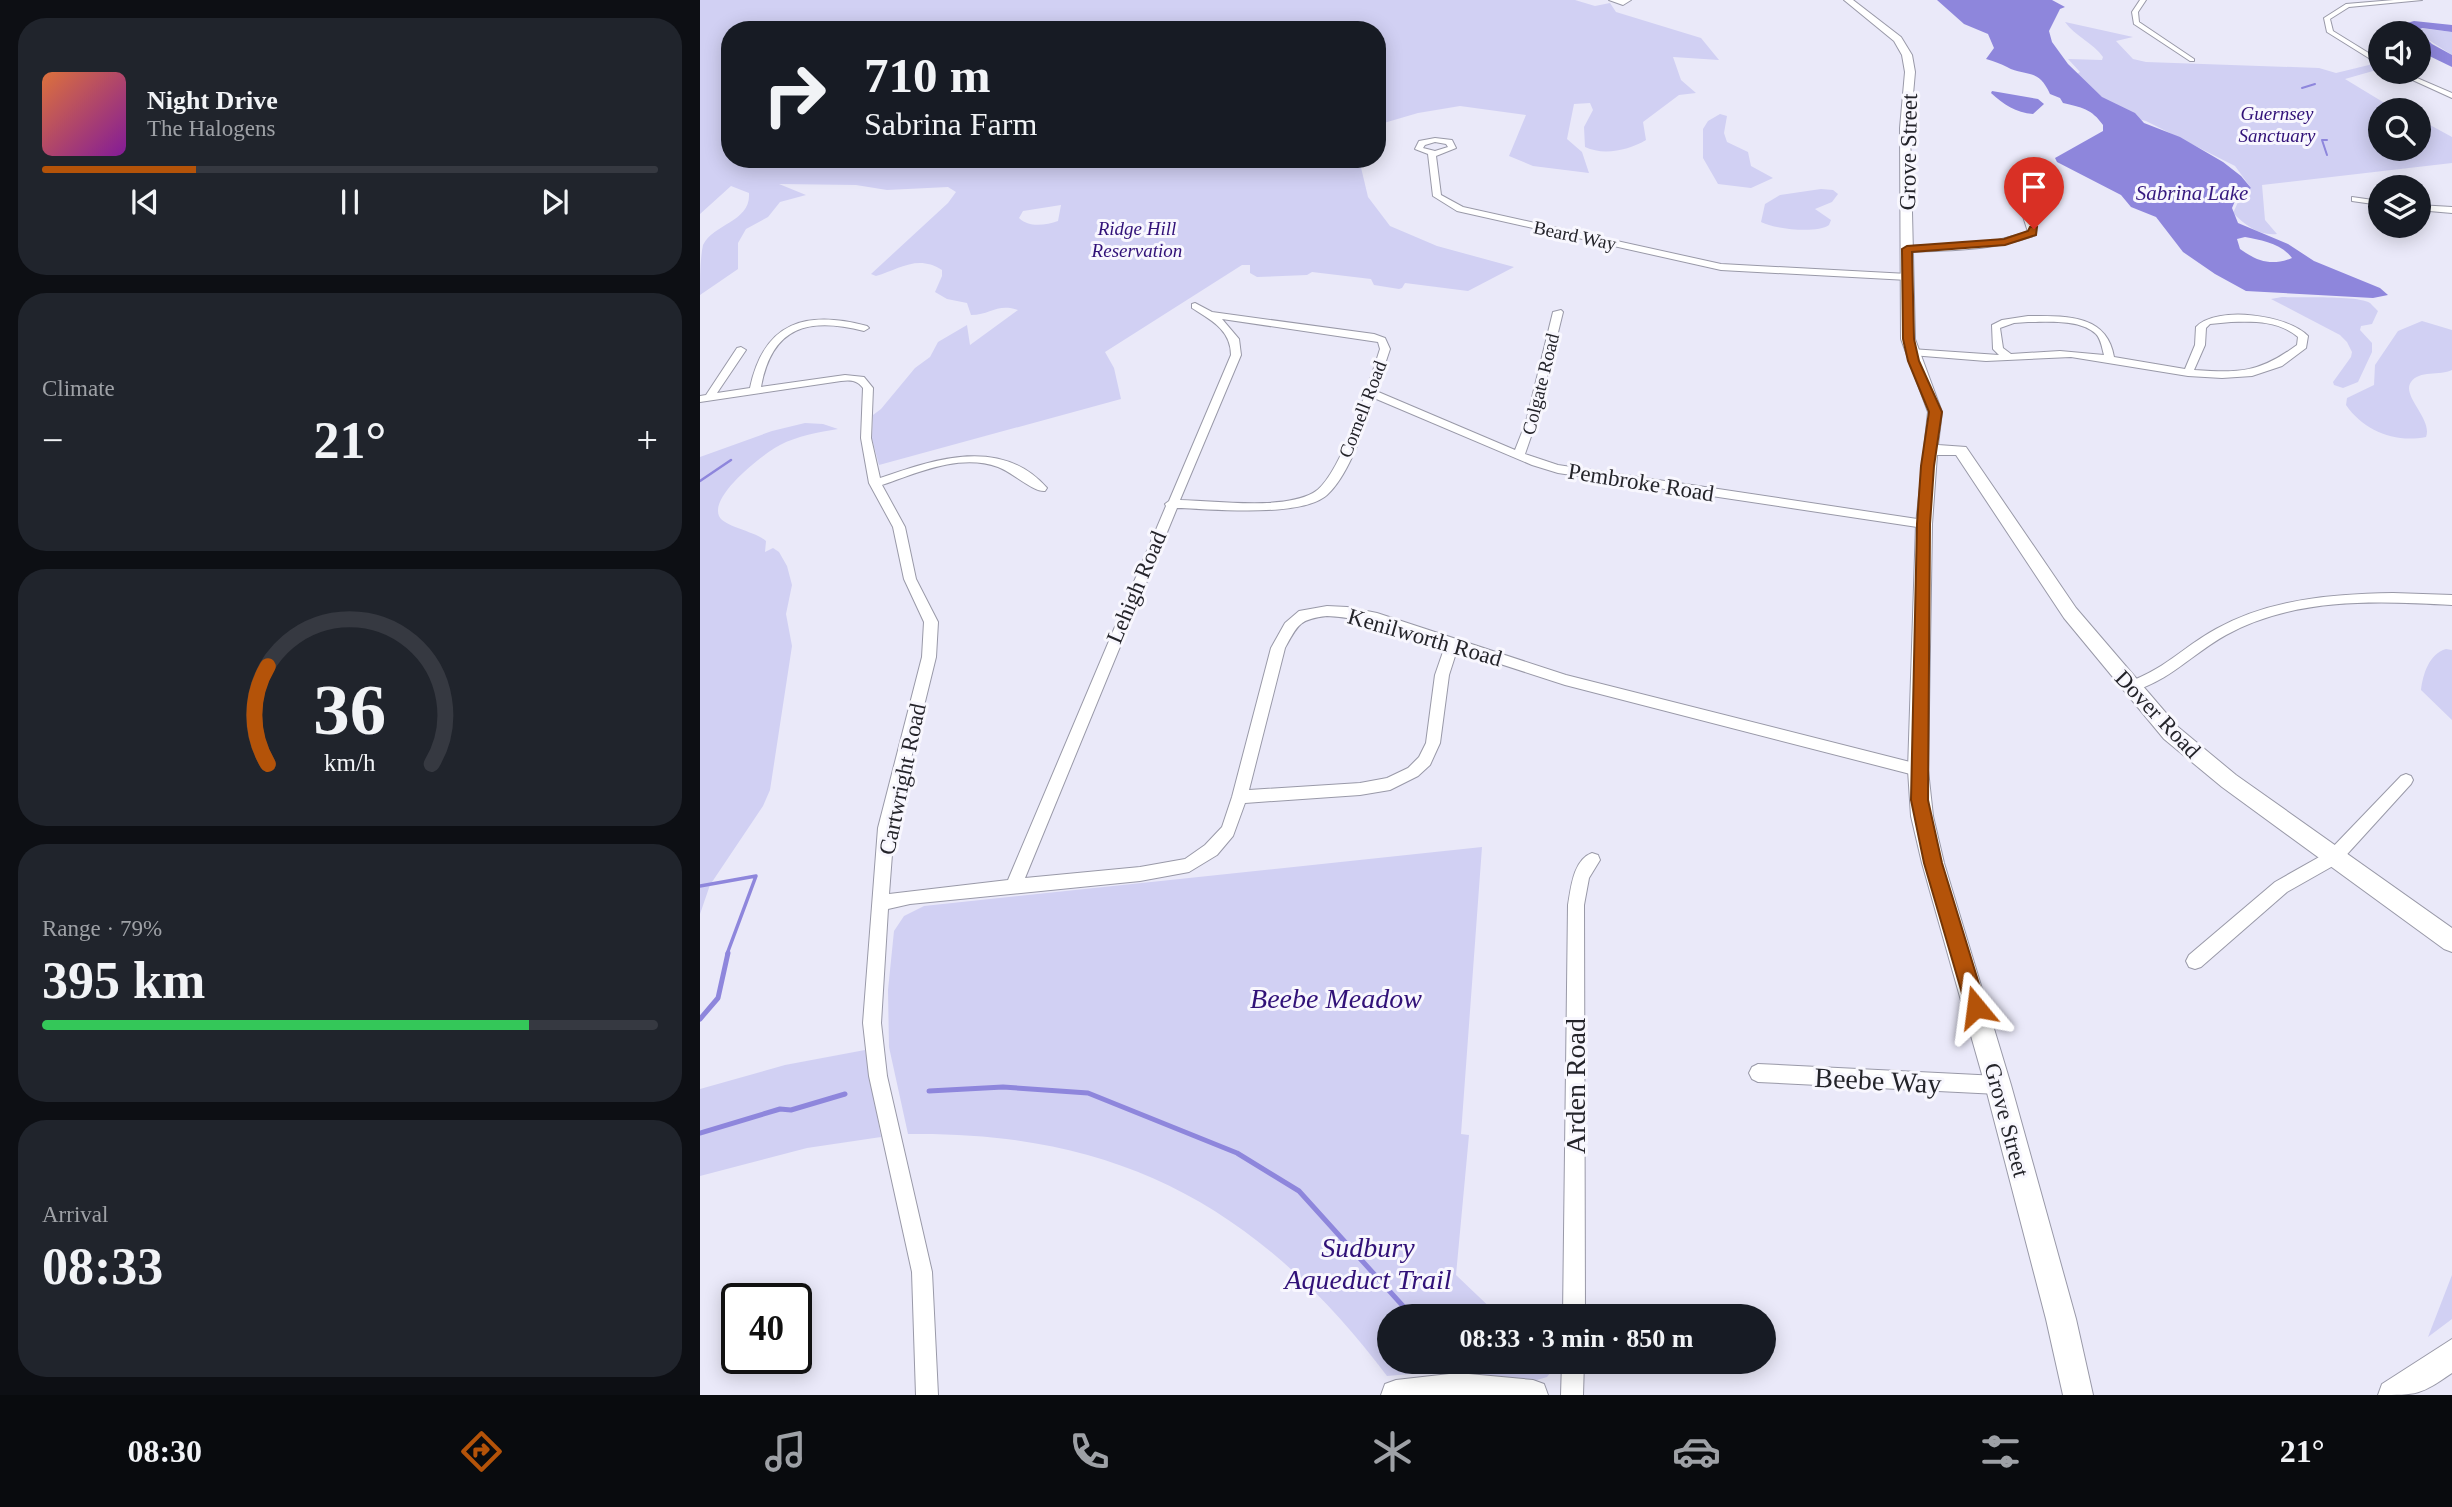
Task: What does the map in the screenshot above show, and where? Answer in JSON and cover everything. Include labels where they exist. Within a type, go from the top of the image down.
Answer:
[{"type":"street","points":[[1612,0],[1623,3],[1628,0]]},
{"type":"street","name":"Grove Street","points":[[1848,0],[1898,39],[1907,55],[1910,72],[1905,128],[1908,339],[1936,412],[1924,524],[1918,770],[1926,837],[1998,1085],[2061,1320],[2078,1395]]},
{"type":"street","points":[[2143,0],[2136,12],[2136,23],[2192,60]]},
{"type":"street","points":[[2368,56],[2330,32],[2327,18],[2348,5],[2419,0]]},
{"type":"street","points":[[2425,84],[2452,96]]},
{"type":"street","name":"Beard Way","points":[[1436,153],[1434,188],[1437,196],[1450,205],[1721,267],[1908,277]]},
{"type":"street","points":[[1907,249],[1982,246],[2018,239],[2033,233],[2018,188],[2039,177]]},
{"type":"street","points":[[2355,199],[2368,201]]},
{"type":"street","points":[[2431,208],[2452,210]]},
{"type":"street","name":"Lehigh Road","points":[[1014,886],[1171,504],[1236,355],[1238,344],[1233,334],[1195,306]]},
{"type":"street","name":"Colgate Road","points":[[1520,456],[1558,312]]},
{"type":"street","name":"Cornell Road","points":[[1171,504],[1281,505],[1304,502],[1322,494],[1331,484],[1347,452],[1385,349],[1382,341],[1374,337],[1210,315]]},
{"type":"street","points":[[1995,353],[1995,327],[2000,322],[2020,319],[2082,324],[2096,329],[2107,345],[2109,358]]},
{"type":"street","points":[[755,391],[757,372],[766,348],[786,330],[819,320],[848,322],[864,328]]},
{"type":"street","points":[[1911,352],[1995,353],[2009,357],[2071,354],[2109,358],[2161,370],[2188,373],[2223,374],[2265,368],[2292,356],[2302,346],[2304,339],[2297,330],[2273,321],[2207,322],[2201,327],[2200,345],[2188,373]]},
{"type":"street","points":[[705,398],[741,350]]},
{"type":"street","name":"Cartwright Road","points":[[705,398],[856,377],[865,381],[868,388],[866,438],[875,483],[899,527],[910,579],[931,622],[929,657],[886,828],[872,1009],[873,1047],[922,1272],[927,1395]]},
{"type":"street","name":"Pembroke Road","points":[[1371,393],[1520,456],[1558,469],[1924,524]]},
{"type":"street","name":"Dover Road","points":[[1931,450],[1961,450],[2048,582],[2165,728],[2194,754],[2452,940]]},
{"type":"street","points":[[875,483],[946,460],[979,457],[1020,472],[1041,488]]},
{"type":"street","points":[[2130,687],[2158,677],[2219,633],[2259,615],[2343,599],[2384,597],[2452,600]]},
{"type":"street","name":"Kenilworth Road","points":[[880,903],[910,897],[1140,874],[1189,864],[1211,850],[1228,831],[1240,797],[1278,648],[1290,626],[1304,614],[1327,611],[1377,618],[1565,680],[1918,770]]},
{"type":"street","points":[[1240,797],[1360,789],[1390,784],[1413,772],[1425,761],[1433,743],[1442,675],[1453,643]]},
{"type":"street","points":[[2195,961],[2281,887],[2334,857],[2406,780]]},
{"type":"street","name":"Arden Road","points":[[1574,1304],[1576,905],[1581,876],[1592,860]]},
{"type":"street","name":"Beebe Way","points":[[1758,1073],[1998,1085]]},
{"type":"street","points":[[2393,1395],[2407,1388],[2452,1354]]},
{"type":"street","points":[[1572,1395],[1573,1374]]},
{"type":"street","points":[[1396,1395],[1458,1388],[1533,1395]]},
{"type":"green space","name":"Ridge Hill Reservation","points":[[700,0],[1575,0],[1595,6],[1610,3],[1616,12],[1701,38],[1719,60],[1673,57],[1681,80],[1696,93],[1679,95],[1643,122],[1646,140],[1632,147],[1600,151],[1585,147],[1584,127],[1593,110],[1590,103],[1574,104],[1567,139],[1582,152],[1589,173],[1533,166],[1509,156],[1526,115],[1460,106],[1418,113],[1386,122],[1386,21],[721,21],[721,168],[1361,168],[1368,197],[1390,226],[1437,246],[1514,267],[1468,291],[1405,283],[1399,289],[1374,285],[1371,279],[1312,272],[1307,275],[1257,277],[1250,273],[1250,265],[1242,265],[1105,352],[1114,368],[1121,399],[879,465],[872,439],[873,415],[915,368],[930,357],[938,342],[967,325],[970,345],[1018,310],[1005,308],[971,315],[967,303],[947,299],[935,292],[942,270],[925,263],[909,264],[876,276],[871,274],[948,203],[956,192],[948,187],[887,190],[856,185],[779,184],[806,195],[780,202],[768,217],[746,229],[738,243],[738,269],[700,295],[703,245],[715,232],[738,216],[748,203],[749,193],[731,186],[700,214]],"holes":[[[1061,205],[1058,221],[1033,224],[1019,218],[1023,211]]]},
{"type":"green space","name":"Guernsey Sanctuary","points":[[2065,22],[2133,37],[2116,41],[2133,59],[2146,62],[2319,68],[2336,73],[2368,65],[2368,72],[2345,79],[2376,98],[2368,98],[2368,161],[2431,161],[2431,126],[2452,137],[2452,163],[2262,185],[2265,220],[2277,234],[2258,231],[2233,213],[2239,200],[2251,188],[2235,166],[2117,109],[2100,96],[2077,74],[2080,72],[2068,59],[2102,60],[2103,57]]},
{"type":"green space","points":[[2431,29],[2452,32],[2452,55],[2431,41]]},
{"type":"green space","points":[[1720,114],[1727,116],[1724,133],[1727,142],[1748,152],[1751,166],[1773,178],[1751,188],[1718,184],[1703,158],[1703,129],[1708,121]]},
{"type":"green space","points":[[1821,189],[1833,190],[1838,194],[1832,202],[1815,209],[1831,220],[1829,225],[1795,230],[1761,222],[1765,204],[1780,195]]},
{"type":"green space","points":[[2282,297],[2363,300],[2378,311],[2372,324],[2361,326],[2360,330],[2372,343],[2372,352],[2358,382],[2343,388],[2334,385],[2333,382],[2351,357],[2352,352],[2347,342],[2340,335],[2271,299]]},
{"type":"green space","points":[[2422,321],[2452,330],[2452,370],[2419,376],[2411,382],[2410,394],[2425,423],[2426,437],[2403,438],[2381,433],[2353,414],[2346,405],[2347,398],[2374,385],[2375,365],[2398,331]]},
{"type":"green space","points":[[805,423],[823,424],[838,429],[801,437],[772,450],[740,476],[722,497],[718,507],[722,520],[766,541],[765,552],[773,548],[779,552],[787,566],[792,585],[786,614],[792,646],[770,790],[763,806],[710,885],[700,914],[700,457],[772,431]]},
{"type":"green space","points":[[2446,649],[2452,650],[2452,720],[2421,690],[2425,671],[2431,660]]},
{"type":"green space","name":"Beebe Meadow","points":[[1482,847],[1461,1134],[1469,1135],[1456,1275],[1486,1304],[1377,1304],[1377,1364],[1339,1317],[1288,1267],[1236,1225],[1179,1191],[1119,1165],[1054,1147],[984,1137],[908,1134],[889,1047],[888,990],[894,931],[904,916],[924,906]]},
{"type":"green space","points":[[865,1050],[881,1137],[807,1148],[700,1176],[700,1089],[785,1065]]},
{"type":"green space","points":[[2452,1275],[2452,1319],[2428,1337]]},
{"type":"green space","name":"Beebe Meadow","points":[[1476,1374],[1549,1374],[1537,1380]]},
{"type":"water","name":"Sabrina Lake","points":[[1937,0],[2052,0],[2065,7],[2060,9],[2049,31],[2052,42],[2068,64],[2102,97],[2135,113],[2144,123],[2180,137],[2241,176],[2251,188],[2235,201],[2232,208],[2238,223],[2288,244],[2314,261],[2380,288],[2388,295],[2373,298],[2246,291],[2215,274],[2183,252],[2156,217],[2131,207],[2121,195],[2057,162],[2055,158],[2103,131],[2103,125],[2090,112],[2063,103],[2060,98],[2050,94],[2036,76],[1986,59],[1994,48],[1988,34],[1964,24]],"holes":[[[2245,237],[2277,246],[2292,258],[2272,262],[2253,257],[2240,249],[2237,239]]]},
{"type":"water","points":[[2431,23],[2452,25],[2452,32],[2431,29]]},
{"type":"water","points":[[2431,43],[2452,55],[2452,67],[2431,57]]},
{"type":"water","points":[[1992,91],[2038,99],[2044,104],[2033,114],[2021,112],[2000,101]]},
{"type":"waterway","points":[[2302,88],[2315,84]]},
{"type":"waterway","points":[[2327,140],[2322,140],[2327,155]]},
{"type":"waterway","points":[[700,481],[731,460]]},
{"type":"waterway","points":[[700,886],[756,876],[727,954]]},
{"type":"waterway","points":[[700,1019],[718,998],[728,953]]},
{"type":"waterway","points":[[929,1091],[1003,1087],[1088,1093],[1237,1153],[1299,1191],[1401,1304]]},
{"type":"waterway","points":[[700,1133],[780,1109],[791,1110],[845,1094]]},
{"type":"route","points":[[1976,1007],[1933,863],[1920,800],[1918,770],[1924,524],[1927,466],[1935,431],[1936,412],[1914,361],[1908,339],[1907,249],[1982,246],[2018,239],[2033,233],[2034,229]]},
{"type":"park label","name":"Sudbury Aqueduct Trail","points":[[1368,1263]]}]
